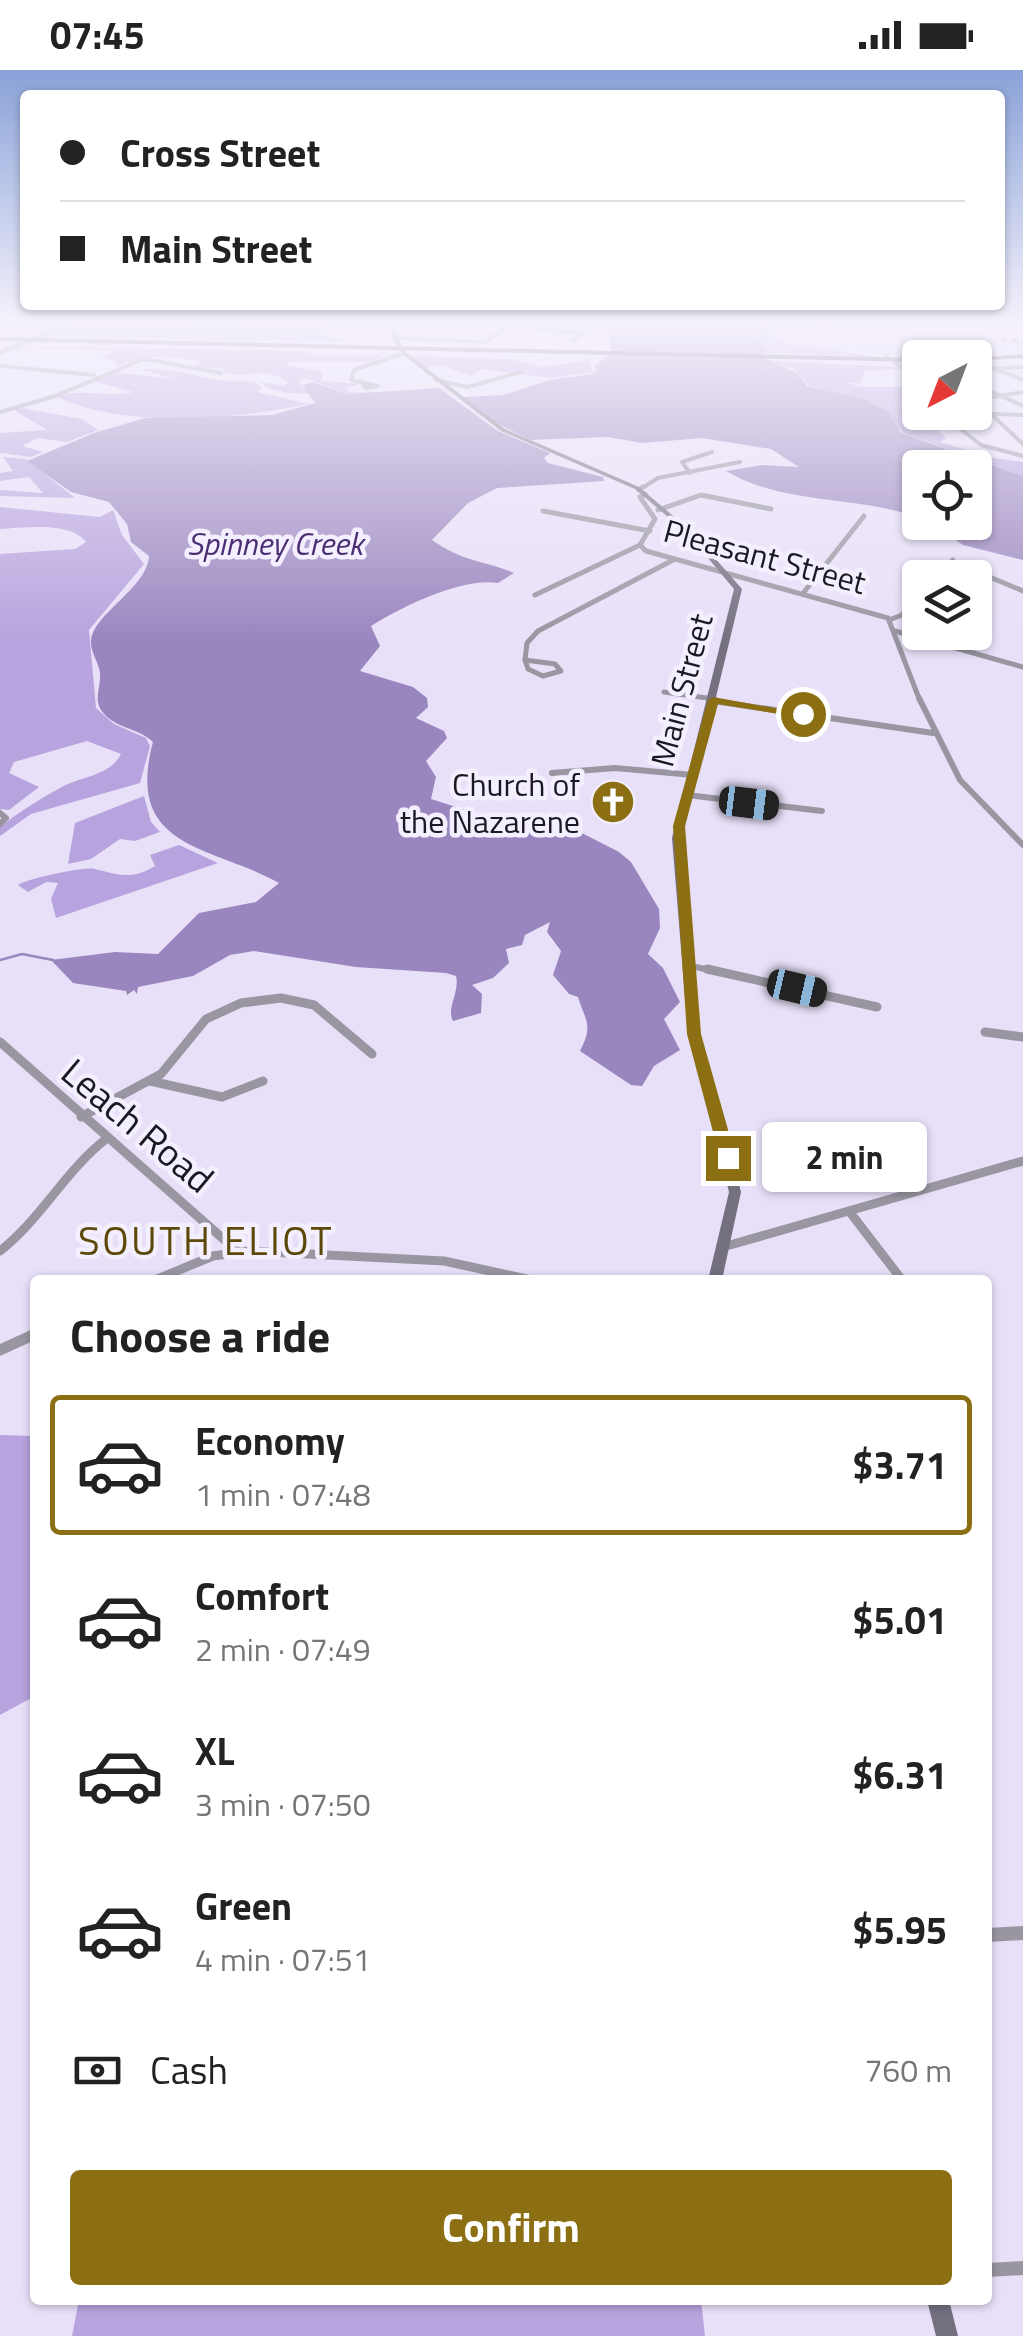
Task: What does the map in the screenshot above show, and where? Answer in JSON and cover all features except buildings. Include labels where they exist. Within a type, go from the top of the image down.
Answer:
[{"type":"main road","name":"Main Street","points":[[505,430],[642,492],[728,573],[739,595],[677,846],[697,1050],[735,1192],[716,1275]]},
{"type":"main road","points":[[939,2305],[947,2336]]},
{"type":"street","points":[[959,430],[965,437],[1023,456]]},
{"type":"street","points":[[690,473],[682,462],[712,452]]},
{"type":"street","points":[[642,492],[655,479],[740,462]]},
{"type":"street","name":"Pleasant Street","points":[[642,492],[640,497],[655,522],[640,545],[674,560],[804,592],[889,620],[933,734],[972,801],[1023,844]]},
{"type":"street","name":"Pleasant Street","points":[[651,511],[664,510],[699,495],[771,509]]},
{"type":"street","points":[[543,512],[650,531]]},
{"type":"street","points":[[804,592],[864,516]]},
{"type":"street","points":[[534,595],[640,545]]},
{"type":"street","points":[[525,660],[552,663],[561,670],[537,674],[528,669],[525,660],[527,643],[538,630],[674,560]]},
{"type":"street","points":[[992,578],[1005,587],[1023,591]]},
{"type":"street","points":[[889,620],[902,615]]},
{"type":"street","points":[[895,631],[1014,665],[1023,664]]},
{"type":"street","points":[[664,692],[933,734]]},
{"type":"street","points":[[552,773],[614,768],[693,775]]},
{"type":"street","points":[[687,795],[822,810]]},
{"type":"street","points":[[0,813],[6,818],[0,824]]},
{"type":"street","points":[[686,964],[877,1006]]},
{"type":"street","points":[[81,1116],[150,1081],[169,1066],[206,1019],[233,1005],[290,999],[321,1008],[372,1054]]},
{"type":"street","points":[[985,1032],[1023,1037]]},
{"type":"street","name":"Leach Road","points":[[0,1042],[106,1138],[229,1240],[238,1252]]},
{"type":"street","points":[[150,1081],[222,1097],[263,1081]]},
{"type":"street","points":[[0,1251],[29,1227],[69,1168],[106,1138]]},
{"type":"street","points":[[724,1247],[1023,1162]]},
{"type":"street","points":[[849,1211],[898,1275]]},
{"type":"street","points":[[167,1275],[207,1258],[238,1252],[444,1262],[507,1275]]},
{"type":"street","points":[[0,1350],[30,1336]]},
{"type":"street","points":[[992,1935],[1023,1933]]},
{"type":"street","points":[[992,2270],[1023,2268]]},
{"type":"shaded area","points":[[98,430],[67,442],[38,438],[22,446],[43,452],[31,457],[0,453],[0,433]]},
{"type":"shaded area","points":[[900,430],[938,430],[946,438],[940,442],[966,450],[950,450]]},
{"type":"shaded area","points":[[3,457],[26,459],[75,498],[0,496],[0,490],[43,493],[29,477],[0,481],[0,473],[13,471]]},
{"type":"shaded area","points":[[992,458],[1023,462],[1023,476],[992,465]]},
{"type":"shaded area","points":[[0,507],[100,517],[113,510],[122,535],[144,564],[89,630],[96,708],[114,724],[146,738],[150,746],[140,783],[31,814],[0,836],[0,827],[22,811],[68,784],[102,772],[121,754],[87,741],[14,762],[9,773],[39,787],[9,810],[0,809],[0,554],[75,549],[86,542],[79,535],[58,528],[0,529]]},
{"type":"shaded area","points":[[144,796],[151,822],[160,832],[135,841],[120,839],[91,859],[68,864],[75,823]]},
{"type":"shaded area","points":[[179,845],[218,863],[56,918],[51,899],[58,883],[46,882],[28,892],[18,885],[80,869],[139,873],[155,866],[150,855]]},
{"type":"shaded area","points":[[0,1435],[30,1436],[30,1699],[0,1715]]},
{"type":"shaded area","points":[[78,2305],[702,2305],[705,2336],[72,2336]]},
{"type":"water","name":"Spinney Creek","points":[[105,430],[496,430],[550,453],[544,458],[548,463],[603,477],[604,481],[497,488],[468,503],[432,540],[464,557],[514,573],[498,583],[483,582],[432,595],[371,626],[380,646],[360,671],[413,687],[427,698],[428,707],[416,718],[444,731],[447,738],[426,761],[436,777],[431,799],[503,822],[580,832],[631,862],[659,909],[660,928],[648,954],[663,968],[680,1002],[664,1019],[680,1050],[654,1066],[642,1086],[631,1085],[580,1051],[587,1023],[578,997],[569,994],[553,975],[561,951],[547,932],[550,922],[525,935],[522,945],[506,949],[509,963],[493,978],[472,985],[482,994],[481,1013],[453,1021],[456,976],[446,973],[356,967],[254,951],[230,955],[193,976],[138,987],[137,994],[134,990],[127,995],[126,991],[73,983],[51,960],[115,952],[158,954],[199,913],[256,902],[279,883],[180,839],[162,824],[151,804],[147,778],[153,742],[101,711],[100,673],[91,643],[93,633],[139,579],[149,556],[131,542],[127,524],[109,502],[71,492],[27,461]]},
{"type":"water","points":[[509,430],[899,430],[949,450],[902,450],[902,513],[772,490],[726,471],[762,465],[799,467],[771,449],[702,438],[642,443],[608,437],[530,440]]},
{"type":"water","points":[[992,465],[1023,476],[1023,560],[956,540],[992,540]]},
{"type":"waterway","name":"Spinney Creek","points":[[0,960],[22,954],[53,960]]},
{"type":"place","name":"Church of the Nazarene","points":[[613,802]]},
{"type":"district","name":"SOUTH ELIOT","points":[[206,1240]]},
{"type":"route","points":[[728,1158],[694,1034],[677,846],[679,826],[713,700],[803,714]]}]
